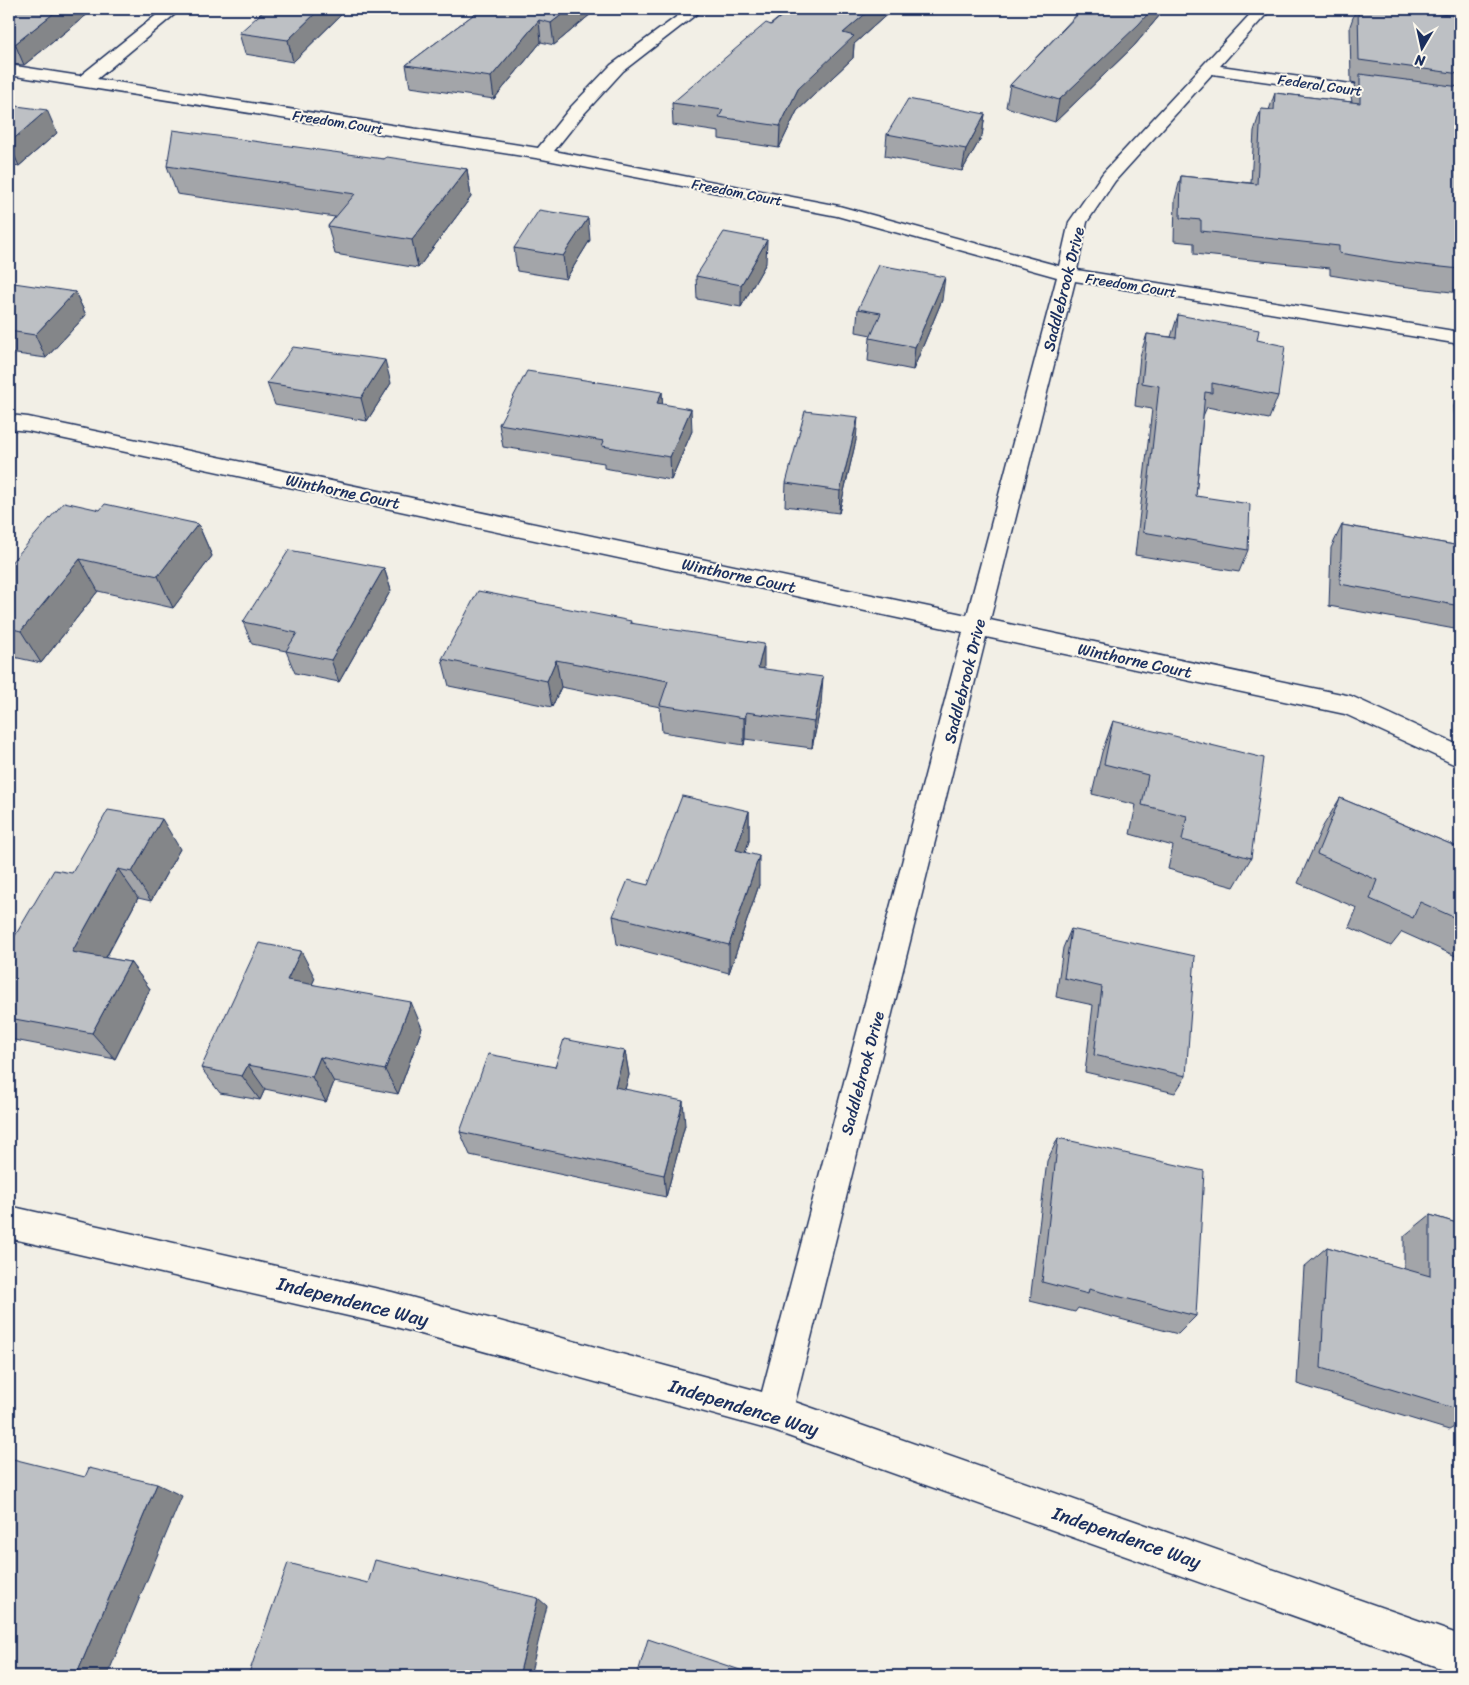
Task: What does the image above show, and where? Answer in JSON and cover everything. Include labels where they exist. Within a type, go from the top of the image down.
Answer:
[{"type":"street","points":[[83,82],[173,9]]},
{"type":"street","points":[[542,154],[576,112],[617,68],[696,9]]},
{"type":"street","name":"Saddlebrook Drive","points":[[774,1413],[978,626],[1067,274],[1078,222],[1109,177],[1263,9]]},
{"type":"street","name":"Federal Court","points":[[1209,69],[1460,104]]},
{"type":"street","name":"Freedom Court","points":[[9,70],[542,154],[839,211],[1067,274],[1460,338]]},
{"type":"street","name":"Winthorne Court","points":[[9,422],[38,426],[1351,706],[1460,757]]},
{"type":"street","name":"Independence Way","points":[[9,1222],[392,1309],[774,1413],[1460,1654]]},
{"type":"building","points":[[9,9],[59,9],[15,44],[9,43]]},
{"type":"building","points":[[266,9],[320,9],[288,40],[239,33]]},
{"type":"building","points":[[481,9],[569,9],[551,23],[539,20],[491,77],[406,65]]},
{"type":"building","points":[[790,9],[871,9],[843,33],[854,36],[798,89],[780,126],[719,117],[723,110],[672,103],[766,23],[771,25]]},
{"type":"building","points":[[1083,9],[1152,9],[1139,24],[1059,100],[1010,85]]},
{"type":"building","points":[[1358,9],[1394,9],[1460,16],[1460,74],[1359,60]]},
{"type":"building","points":[[1360,74],[1460,87],[1460,269],[1394,262],[1339,253],[1339,246],[1201,231],[1201,220],[1180,218],[1181,176],[1257,184],[1261,109],[1274,110],[1275,93],[1360,103]]},
{"type":"building","points":[[908,99],[985,114],[966,149],[887,134]]},
{"type":"building","points":[[9,105],[47,110],[9,143]]},
{"type":"building","points":[[173,130],[467,169],[412,240],[328,226],[355,194],[167,166]]},
{"type":"building","points":[[539,210],[588,218],[563,256],[514,248]]},
{"type":"building","points":[[724,232],[767,240],[741,285],[696,276]]},
{"type":"building","points":[[879,265],[945,277],[915,347],[870,338],[881,313],[858,309]]},
{"type":"building","points":[[14,283],[75,292],[35,335],[9,331],[9,289]]},
{"type":"building","points":[[1178,315],[1259,330],[1257,340],[1285,346],[1278,396],[1212,383],[1212,393],[1205,392],[1196,496],[1250,504],[1248,550],[1143,532],[1159,386],[1142,383],[1147,334],[1176,338]]},
{"type":"building","points":[[293,347],[385,360],[361,398],[267,383]]},
{"type":"building","points":[[527,371],[662,392],[657,403],[691,409],[670,457],[602,446],[604,441],[499,424]]},
{"type":"building","points":[[805,411],[858,417],[840,491],[786,483]]},
{"type":"building","points":[[64,502],[100,510],[105,504],[198,524],[158,576],[80,559],[21,631],[9,628],[9,565]]},
{"type":"building","points":[[1342,525],[1460,546],[1460,606],[1340,584]]},
{"type":"building","points":[[289,550],[384,568],[331,660],[286,651],[297,633],[243,622]]},
{"type":"building","points":[[478,591],[631,621],[630,623],[764,644],[758,668],[823,677],[814,722],[746,712],[744,718],[660,705],[668,681],[556,660],[547,681],[442,659]]},
{"type":"building","points":[[1113,721],[1264,758],[1251,858],[1182,840],[1187,816],[1142,805],[1148,775],[1104,764]]},
{"type":"building","points":[[682,796],[749,811],[736,850],[759,856],[729,945],[613,916],[628,880],[648,885]]},
{"type":"building","points":[[1340,798],[1460,848],[1460,920],[1420,902],[1413,918],[1370,899],[1377,880],[1317,854]]},
{"type":"building","points":[[108,810],[162,819],[132,872],[118,869],[72,952],[130,962],[92,1033],[9,1018],[9,946],[54,870],[72,873]]},
{"type":"building","points":[[1071,929],[1195,956],[1186,1076],[1094,1055],[1102,987],[1064,978]]},
{"type":"building","points":[[259,943],[301,951],[287,980],[411,1002],[385,1070],[320,1057],[312,1077],[248,1065],[242,1076],[201,1068]]},
{"type":"building","points":[[564,1039],[625,1051],[615,1087],[683,1101],[664,1175],[460,1132],[488,1054],[555,1067]]},
{"type":"building","points":[[1058,1138],[1204,1171],[1196,1316],[1089,1289],[1088,1294],[1042,1282]]},
{"type":"building","points":[[1430,1215],[1460,1224],[1460,1410],[1321,1368],[1327,1247],[1430,1276]]},
{"type":"building","points":[[9,1458],[85,1477],[89,1468],[157,1484],[76,1676],[9,1676]]},
{"type":"building","points":[[375,1560],[538,1598],[519,1676],[248,1676],[288,1563],[368,1583]]},
{"type":"building","points":[[648,1639],[758,1676],[637,1676]]}]
